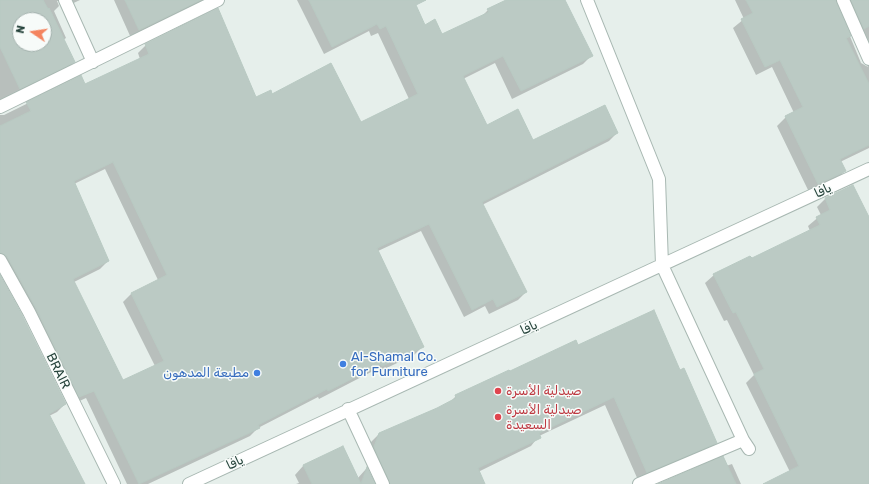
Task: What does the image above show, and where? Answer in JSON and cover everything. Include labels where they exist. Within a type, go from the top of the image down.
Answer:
[{"type":"street","points":[[65,0],[93,62]]},
{"type":"street","points":[[0,107],[218,0]]},
{"type":"street","points":[[587,0],[659,179],[662,265],[746,444],[639,484]]},
{"type":"street","points":[[843,0],[869,59]]},
{"type":"street","name":"يافا","points":[[189,484],[504,340],[662,265],[869,170]]},
{"type":"street","name":"BRAIR","points":[[0,260],[29,312],[114,484]]},
{"type":"street","points":[[348,410],[383,484]]},
{"type":"building","points":[[0,0],[43,0],[51,12],[12,12],[12,52],[52,52],[52,14],[75,62],[20,89],[0,47]]},
{"type":"building","points":[[125,0],[201,0],[139,30]]},
{"type":"building","points":[[309,0],[426,0],[416,5],[425,25],[435,19],[442,34],[489,12],[487,9],[506,0],[565,0],[593,56],[521,91],[503,56],[463,76],[487,125],[518,109],[533,140],[605,105],[618,133],[482,202],[527,292],[497,307],[493,299],[472,310],[429,224],[377,248],[424,347],[382,366],[381,364],[328,391],[327,389],[258,425],[260,428],[139,484],[94,391],[79,397],[36,308],[7,256],[0,253],[0,126],[31,111],[26,102],[81,75],[85,84],[149,54],[145,44],[218,8],[256,97],[271,90],[272,94],[331,63],[361,122],[418,94],[386,26],[380,29],[377,24],[332,47]],"holes":[[[113,162],[167,275],[131,293],[164,361],[123,380],[73,279],[109,261],[74,181]]]},
{"type":"building","points":[[746,0],[836,0],[851,36],[846,38],[869,84],[869,145],[840,159],[846,171],[818,184],[785,116],[803,107],[780,60],[765,67],[741,19],[753,13]]},
{"type":"building","points":[[851,0],[869,0],[869,26],[864,29]]},
{"type":"building","points":[[853,185],[869,217],[869,484],[763,484],[799,466],[754,374],[764,369],[736,312],[733,313],[713,274],[750,256],[752,258],[820,225],[816,217],[830,210],[825,198]]},
{"type":"building","points":[[0,275],[22,315],[66,404],[49,414],[85,484],[0,484]]},
{"type":"building","points":[[654,310],[680,370],[684,368],[717,443],[647,473],[614,397],[539,433],[541,438],[478,468],[485,484],[390,484],[374,447],[379,433],[437,408],[456,398],[455,395],[576,340],[578,345]]},
{"type":"building","points":[[343,446],[361,484],[312,484],[303,465]]},
{"type":"building","points":[[723,456],[736,484],[658,484]]},
{"type":"building","points":[[367,467],[375,484],[361,484]]},
{"type":"place","name":"Al-Shamal Co. for Furniture","points":[[343,364]]},
{"type":"place","name":"مطبعة المدهون","points":[[257,373]]},
{"type":"place","name":"صيدلية الأسرة","points":[[498,391]]},
{"type":"place","name":"صيدلية الأسرة السعيدة","points":[[498,417]]}]
